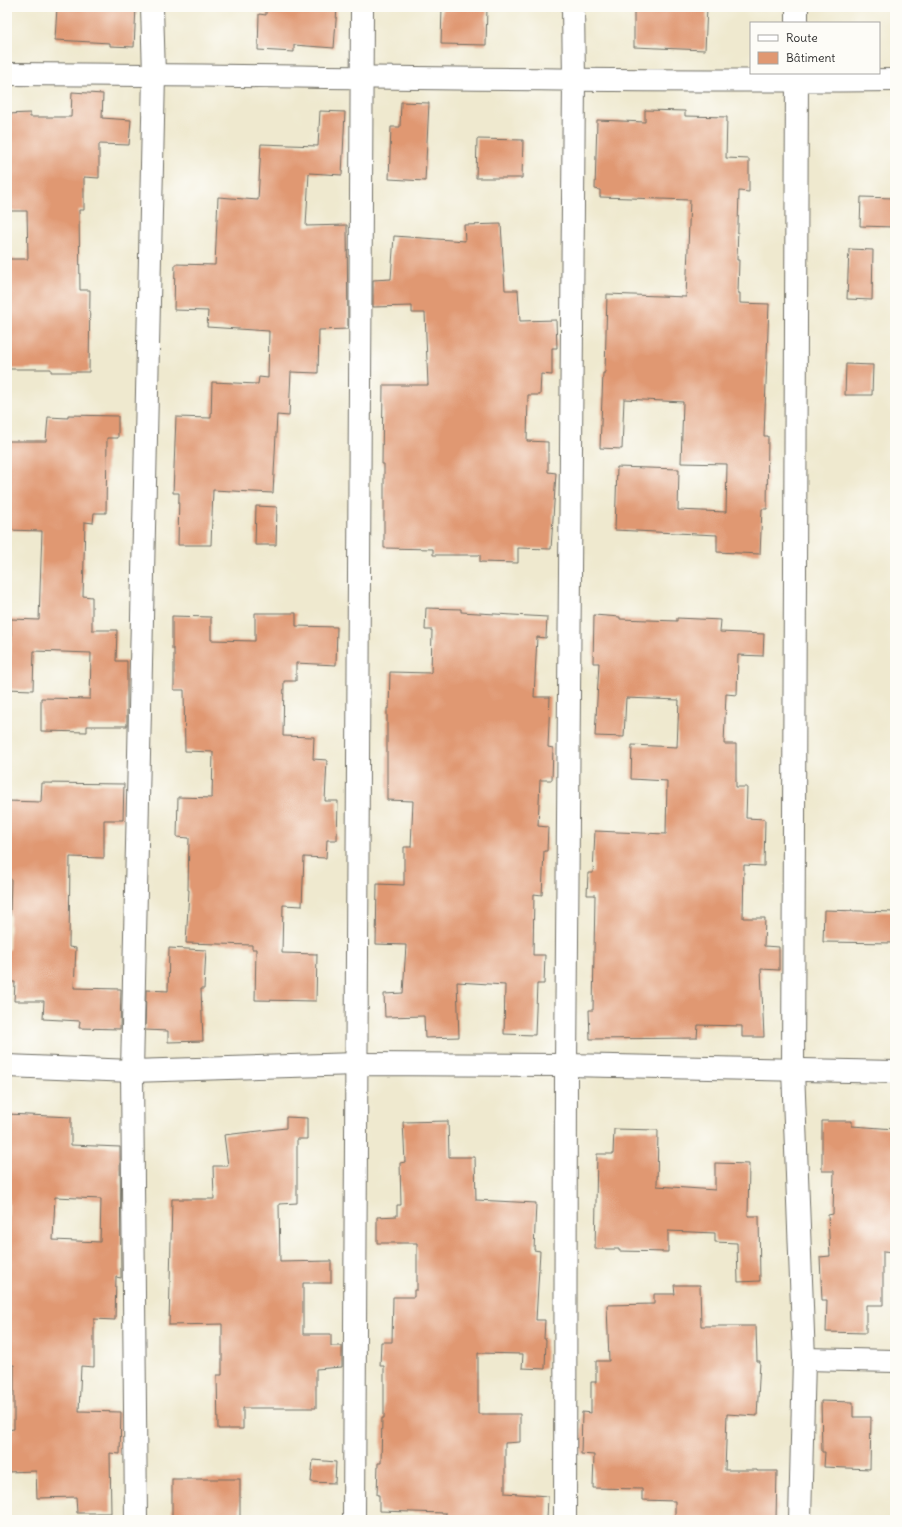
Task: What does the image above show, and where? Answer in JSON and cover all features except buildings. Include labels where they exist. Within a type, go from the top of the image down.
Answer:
[{"type":"street","points":[[136,1520],[132,1070],[154,75],[152,7]]},
{"type":"street","points":[[354,1520],[360,78],[362,7]]},
{"type":"street","points":[[565,1520],[566,1065],[574,80],[573,7]]},
{"type":"street","points":[[797,7],[797,22]]},
{"type":"street","points":[[7,74],[574,80],[797,77],[895,80]]},
{"type":"street","points":[[797,77],[793,1070],[804,1359],[800,1520]]},
{"type":"street","points":[[7,1066],[132,1070],[357,1064],[566,1065],[895,1072]]},
{"type":"street","points":[[804,1359],[895,1361]]}]
